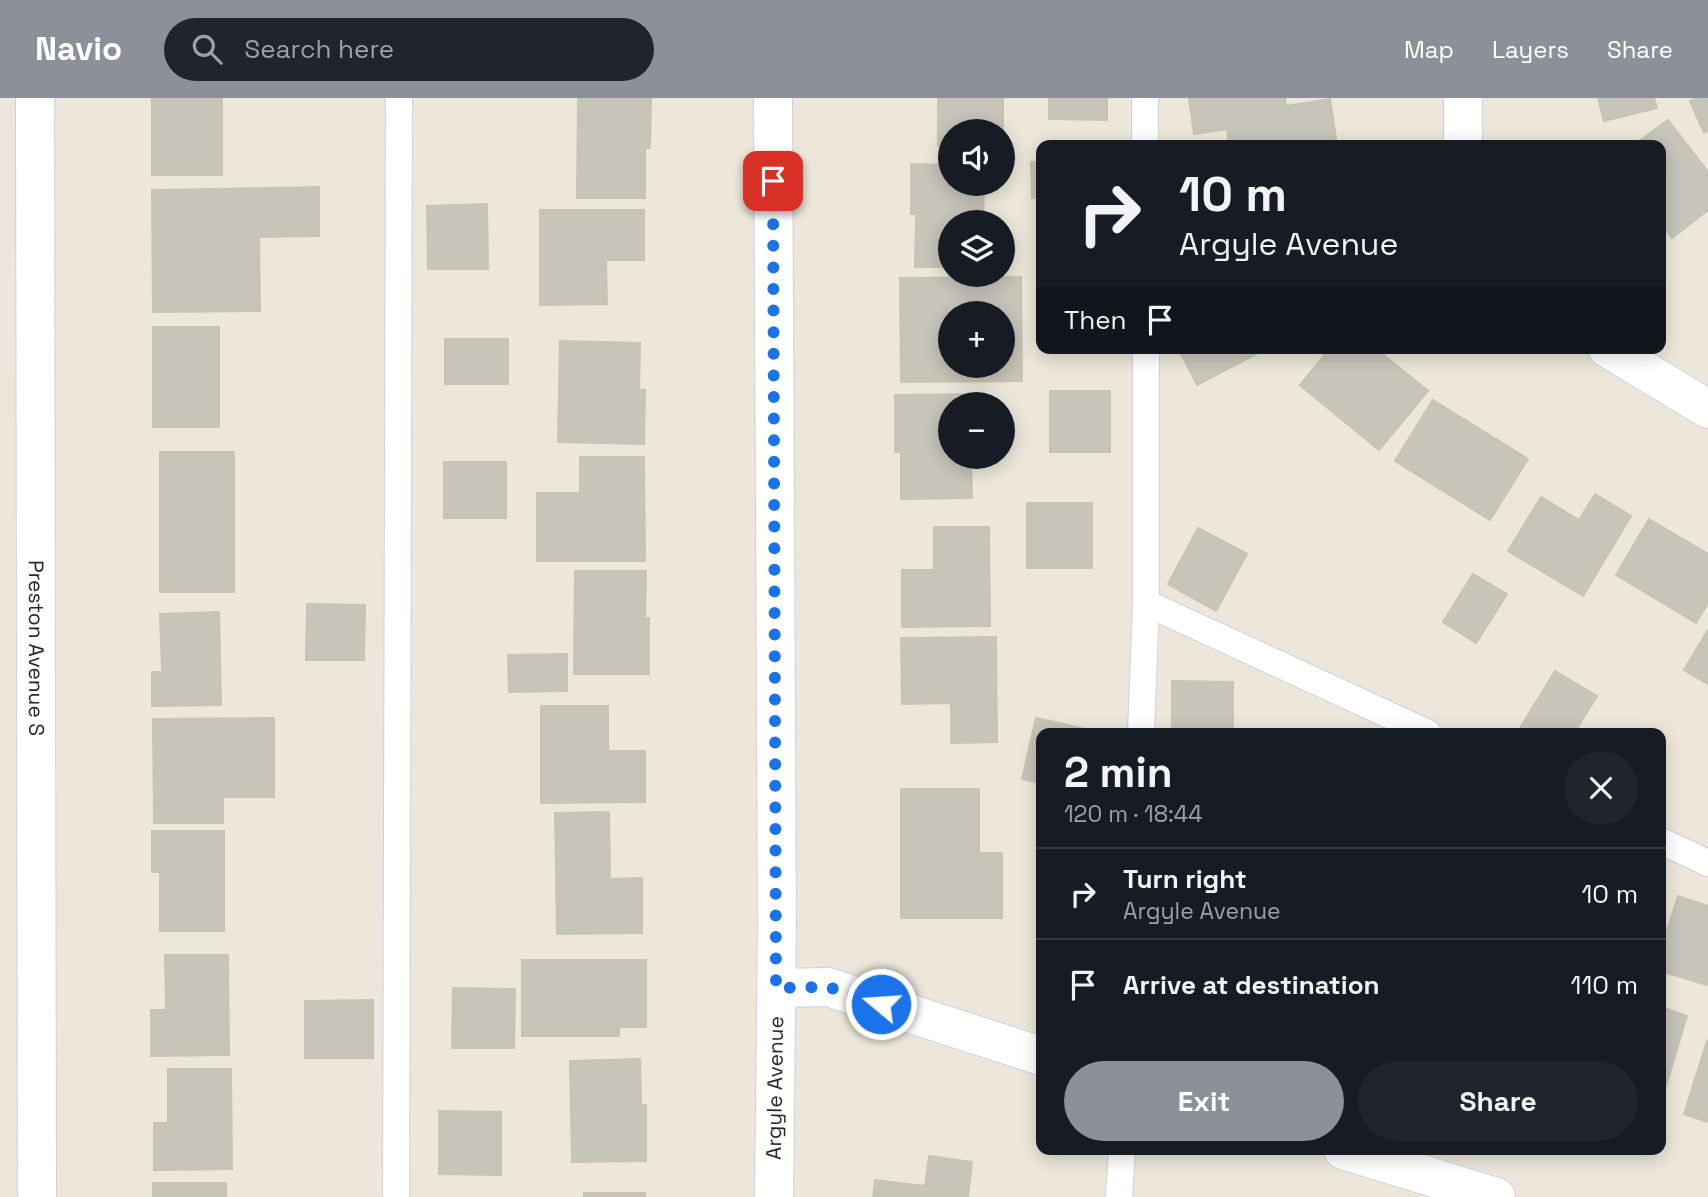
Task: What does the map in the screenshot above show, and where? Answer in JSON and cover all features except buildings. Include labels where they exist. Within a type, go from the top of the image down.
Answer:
[{"type":"street","name":"Preston Avenue S","points":[[34,98],[37,1197]]},
{"type":"street","name":"Argyle Avenue","points":[[773,98],[776,988],[774,1197]]},
{"type":"street","points":[[1463,98],[1463,140]]},
{"type":"street","points":[[1617,354],[1708,409]]},
{"type":"street","points":[[776,988],[828,987],[1036,1054]]},
{"type":"street","points":[[1359,1155],[1496,1197]]},
{"type":"lane","points":[[396,1197],[399,98]]},
{"type":"lane","points":[[1145,98],[1145,140]]},
{"type":"lane","points":[[1141,728],[1146,603],[1146,354]]},
{"type":"lane","points":[[1146,603],[1417,728]]},
{"type":"lane","points":[[1666,843],[1708,863]]},
{"type":"lane","points":[[1119,1197],[1122,1155]]},
{"type":"route","points":[[773,181],[776,988],[828,987],[881,1004]]}]
